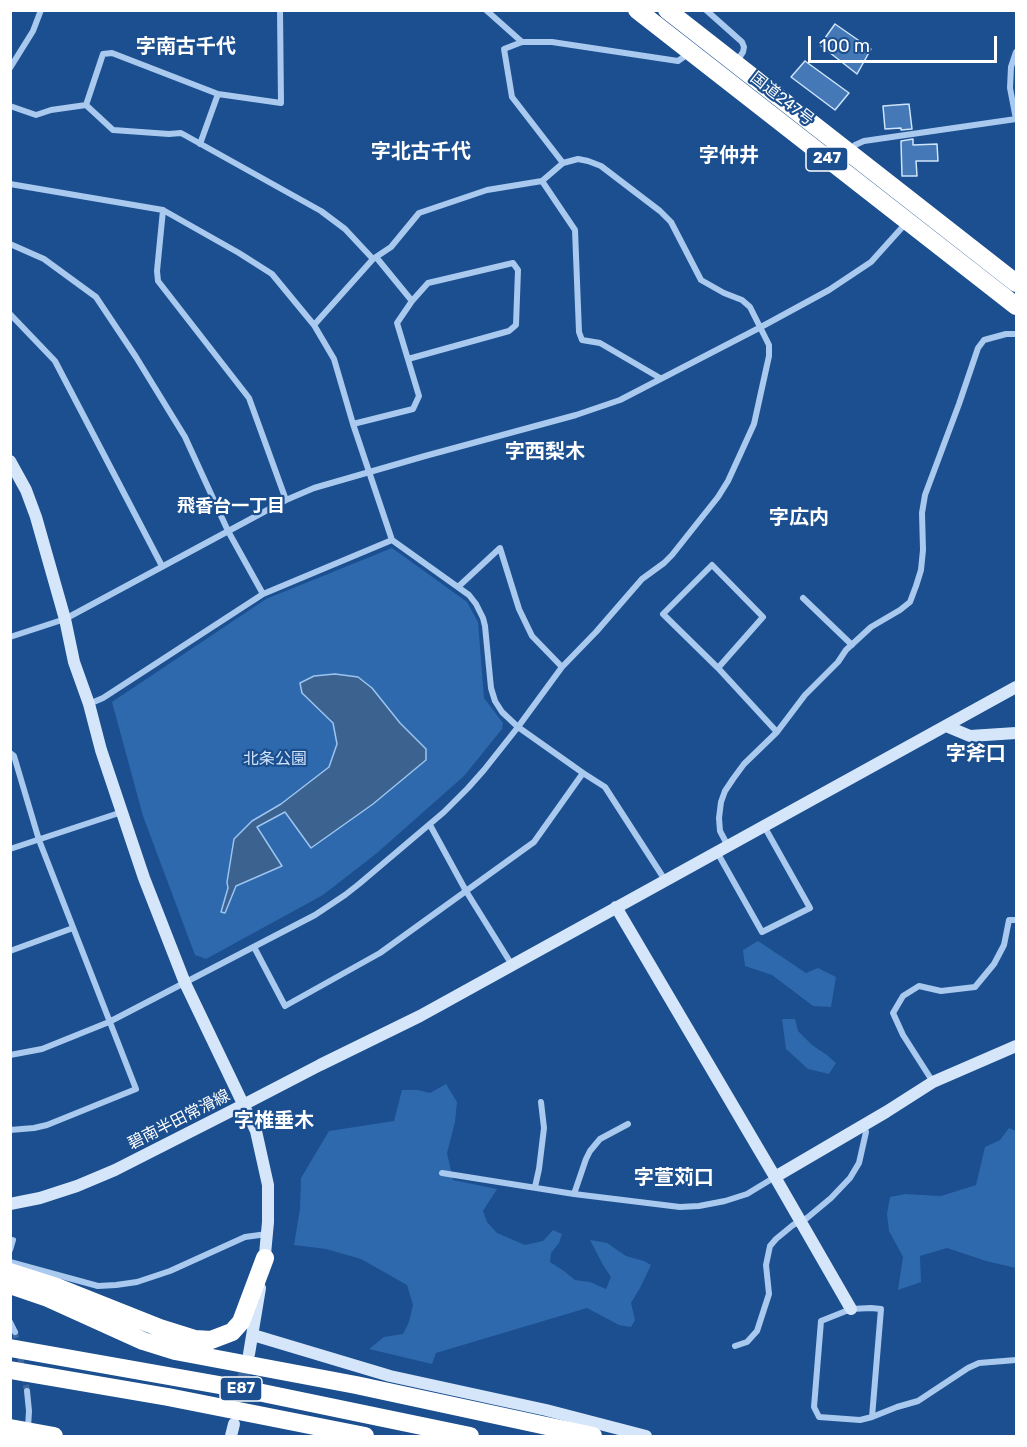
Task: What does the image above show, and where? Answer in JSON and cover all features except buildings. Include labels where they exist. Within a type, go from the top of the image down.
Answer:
[{"type":"highway","name":"国道247号","points":[[638,10],[690,52],[913,215],[1017,283]]},
{"type":"highway","name":"国道247号","points":[[667,10],[849,152],[913,215],[1017,306]]},
{"type":"highway","points":[[10,1272],[57,1287],[195,1340],[211,1340],[232,1332],[241,1322],[265,1258]]},
{"type":"highway","points":[[10,1286],[48,1298],[143,1341],[175,1351],[377,1390],[593,1437]]},
{"type":"highway","name":"E87","points":[[13,1340],[470,1437]]},
{"type":"highway","name":"E87","points":[[10,1370],[168,1397],[365,1437]]},
{"type":"highway","points":[[19,1430],[54,1437]]},
{"type":"street","points":[[10,68],[33,31],[41,10]]},
{"type":"street","points":[[86,105],[104,54],[112,53],[218,94],[281,103],[280,10]]},
{"type":"street","points":[[486,10],[522,42]]},
{"type":"street","points":[[706,10],[744,47],[734,64]]},
{"type":"street","points":[[563,163],[512,97],[504,49],[522,42],[552,42],[678,62],[690,52]]},
{"type":"street","points":[[849,152],[855,145],[864,141],[1016,119],[1010,88],[1011,67],[1017,52]]},
{"type":"street","points":[[200,144],[218,94]]},
{"type":"street","points":[[10,106],[36,115],[51,110],[86,105]]},
{"type":"street","points":[[86,105],[113,130],[181,133],[321,211],[345,229],[375,258],[412,301]]},
{"type":"street","points":[[10,1055],[42,1049],[109,1022],[315,915],[345,895],[430,825],[484,770],[562,667],[642,579],[672,555],[718,497],[728,481],[754,424],[769,356],[769,345],[750,307],[742,300],[701,280],[671,222],[601,166],[578,159],[563,163],[542,181],[487,190],[419,213],[391,247],[375,258],[314,326]]},
{"type":"street","points":[[542,181],[575,230],[579,332],[582,340],[600,343],[660,378]]},
{"type":"street","points":[[10,184],[163,210],[272,274],[314,326],[334,359],[392,540],[469,595],[476,604],[483,618],[491,688],[502,712],[518,727],[605,787],[665,880]]},
{"type":"street","points":[[163,210],[158,281],[249,398],[286,500]]},
{"type":"street","points":[[10,637],[65,619],[286,500],[314,488],[576,415],[620,400],[829,290],[871,262],[913,215]]},
{"type":"street","points":[[10,244],[44,259],[96,297],[185,437],[228,531],[263,594]]},
{"type":"street","points":[[353,424],[413,409],[419,396],[397,323],[428,283],[513,263],[518,270],[516,325],[509,331],[408,359]]},
{"type":"street","points":[[10,314],[55,361],[162,566]]},
{"type":"street","points":[[728,846],[720,831],[721,802],[725,791],[744,764],[777,732],[805,696],[852,645],[871,627],[910,602],[921,570],[922,513],[925,495],[978,348],[984,340],[1006,334],[1017,334]]},
{"type":"street","points":[[10,461],[26,490],[36,517],[65,619],[74,662],[144,878],[185,983],[243,1105],[420,1016],[1017,687]]},
{"type":"street","points":[[89,704],[104,698],[263,594],[392,540]]},
{"type":"street","points":[[458,587],[500,548],[519,609],[532,636],[562,667]]},
{"type":"street","points":[[718,668],[763,617],[712,565],[663,614],[718,668],[777,732]]},
{"type":"street","points":[[803,598],[852,645]]},
{"type":"street","points":[[946,726],[970,736],[1017,733]]},
{"type":"street","points":[[10,753],[14,756],[39,840],[136,1089],[47,1125],[10,1130]]},
{"type":"street","points":[[254,947],[285,1006],[380,953],[534,842],[583,773]]},
{"type":"street","points":[[10,849],[122,812]]},
{"type":"street","points":[[430,825],[466,891],[512,965]]},
{"type":"street","points":[[717,852],[762,932],[810,908],[764,826]]},
{"type":"street","points":[[616,907],[776,1177],[850,1309]]},
{"type":"street","points":[[933,1082],[903,1035],[893,1013],[903,996],[919,986],[941,991],[975,987],[994,964],[1004,945],[1009,920],[1017,920]]},
{"type":"street","points":[[10,951],[73,928]]},
{"type":"street","points":[[442,1173],[574,1194],[680,1207],[725,1201],[747,1194],[933,1082],[1017,1046]]},
{"type":"street","points":[[535,1187],[543,1128],[541,1102]]},
{"type":"street","name":"碧南半田常滑線","points":[[10,1203],[40,1198],[77,1186],[115,1170],[243,1105],[256,1131],[268,1185],[265,1258],[249,1354]]},
{"type":"street","points":[[574,1194],[590,1151],[600,1139],[628,1124]]},
{"type":"street","points":[[735,1346],[747,1342],[757,1331],[769,1294],[766,1264],[770,1246],[793,1225],[807,1218],[831,1198],[850,1178],[859,1163],[866,1132],[864,1125]]},
{"type":"street","points":[[10,1262],[98,1286],[116,1285],[137,1282],[170,1270],[245,1237],[267,1234]]},
{"type":"street","points":[[10,1250],[13,1240]]},
{"type":"street","points":[[872,1417],[880,1309],[850,1309],[821,1321],[814,1407],[819,1417],[860,1420],[872,1417],[918,1401],[968,1368],[979,1364],[1017,1360]]},
{"type":"street","points":[[10,1322],[13,1340]]},
{"type":"street","points":[[253,1335],[390,1376],[546,1410],[646,1437]]},
{"type":"street","points":[[19,1430],[29,1411],[27,1391]]},
{"type":"green space","name":"北条公園","points":[[392,548],[467,602],[478,622],[484,698],[503,723],[502,729],[464,776],[377,853],[323,895],[206,959],[195,955],[143,816],[112,702],[266,599]]},
{"type":"green space","points":[[758,941],[806,973],[818,968],[836,977],[831,1007],[813,1006],[772,975],[745,966],[743,950]]},
{"type":"green space","points":[[782,1019],[795,1019],[798,1031],[836,1063],[829,1074],[808,1069],[786,1049]]},
{"type":"green space","points":[[446,1084],[457,1102],[455,1122],[447,1153],[453,1180],[497,1189],[483,1211],[487,1222],[497,1233],[525,1245],[543,1241],[553,1230],[562,1234],[559,1243],[551,1253],[550,1262],[575,1280],[590,1282],[606,1289],[611,1277],[590,1240],[607,1243],[626,1256],[651,1265],[631,1303],[635,1320],[631,1327],[619,1325],[587,1308],[436,1353],[432,1364],[369,1349],[384,1337],[403,1334],[413,1305],[407,1285],[361,1259],[326,1249],[294,1245],[300,1209],[301,1178],[329,1131],[394,1121],[402,1090],[430,1093]]},
{"type":"green space","points":[[1009,1128],[1016,1131],[1016,1268],[947,1248],[920,1256],[921,1282],[898,1290],[903,1257],[889,1231],[887,1214],[890,1197],[905,1194],[941,1196],[976,1185],[985,1147],[1000,1140]]},
{"type":"shaded area","points":[[335,674],[358,677],[372,688],[400,723],[426,749],[426,760],[373,804],[311,848],[285,812],[257,827],[282,866],[236,886],[225,913],[221,912],[228,888],[234,839],[252,821],[281,804],[329,767],[337,744],[333,723],[302,693],[300,683],[314,676]]},
{"type":"tunnel","points":[[15,1332],[27,1391]]},
{"type":"tunnel","points":[[235,1417],[248,1357]]},
{"type":"district","name":"字南古千代","points":[[186,47]]},
{"type":"district","name":"字北古千代","points":[[421,152]]},
{"type":"district","name":"字仲井","points":[[729,156]]},
{"type":"district","name":"字西梨木","points":[[545,452]]},
{"type":"district","name":"飛香台一丁目","points":[[231,507]]},
{"type":"district","name":"字広内","points":[[799,518]]},
{"type":"district","name":"字斧口","points":[[976,754]]},
{"type":"district","name":"字椎垂木","points":[[274,1121]]},
{"type":"district","name":"字萱苅口","points":[[674,1178]]}]
